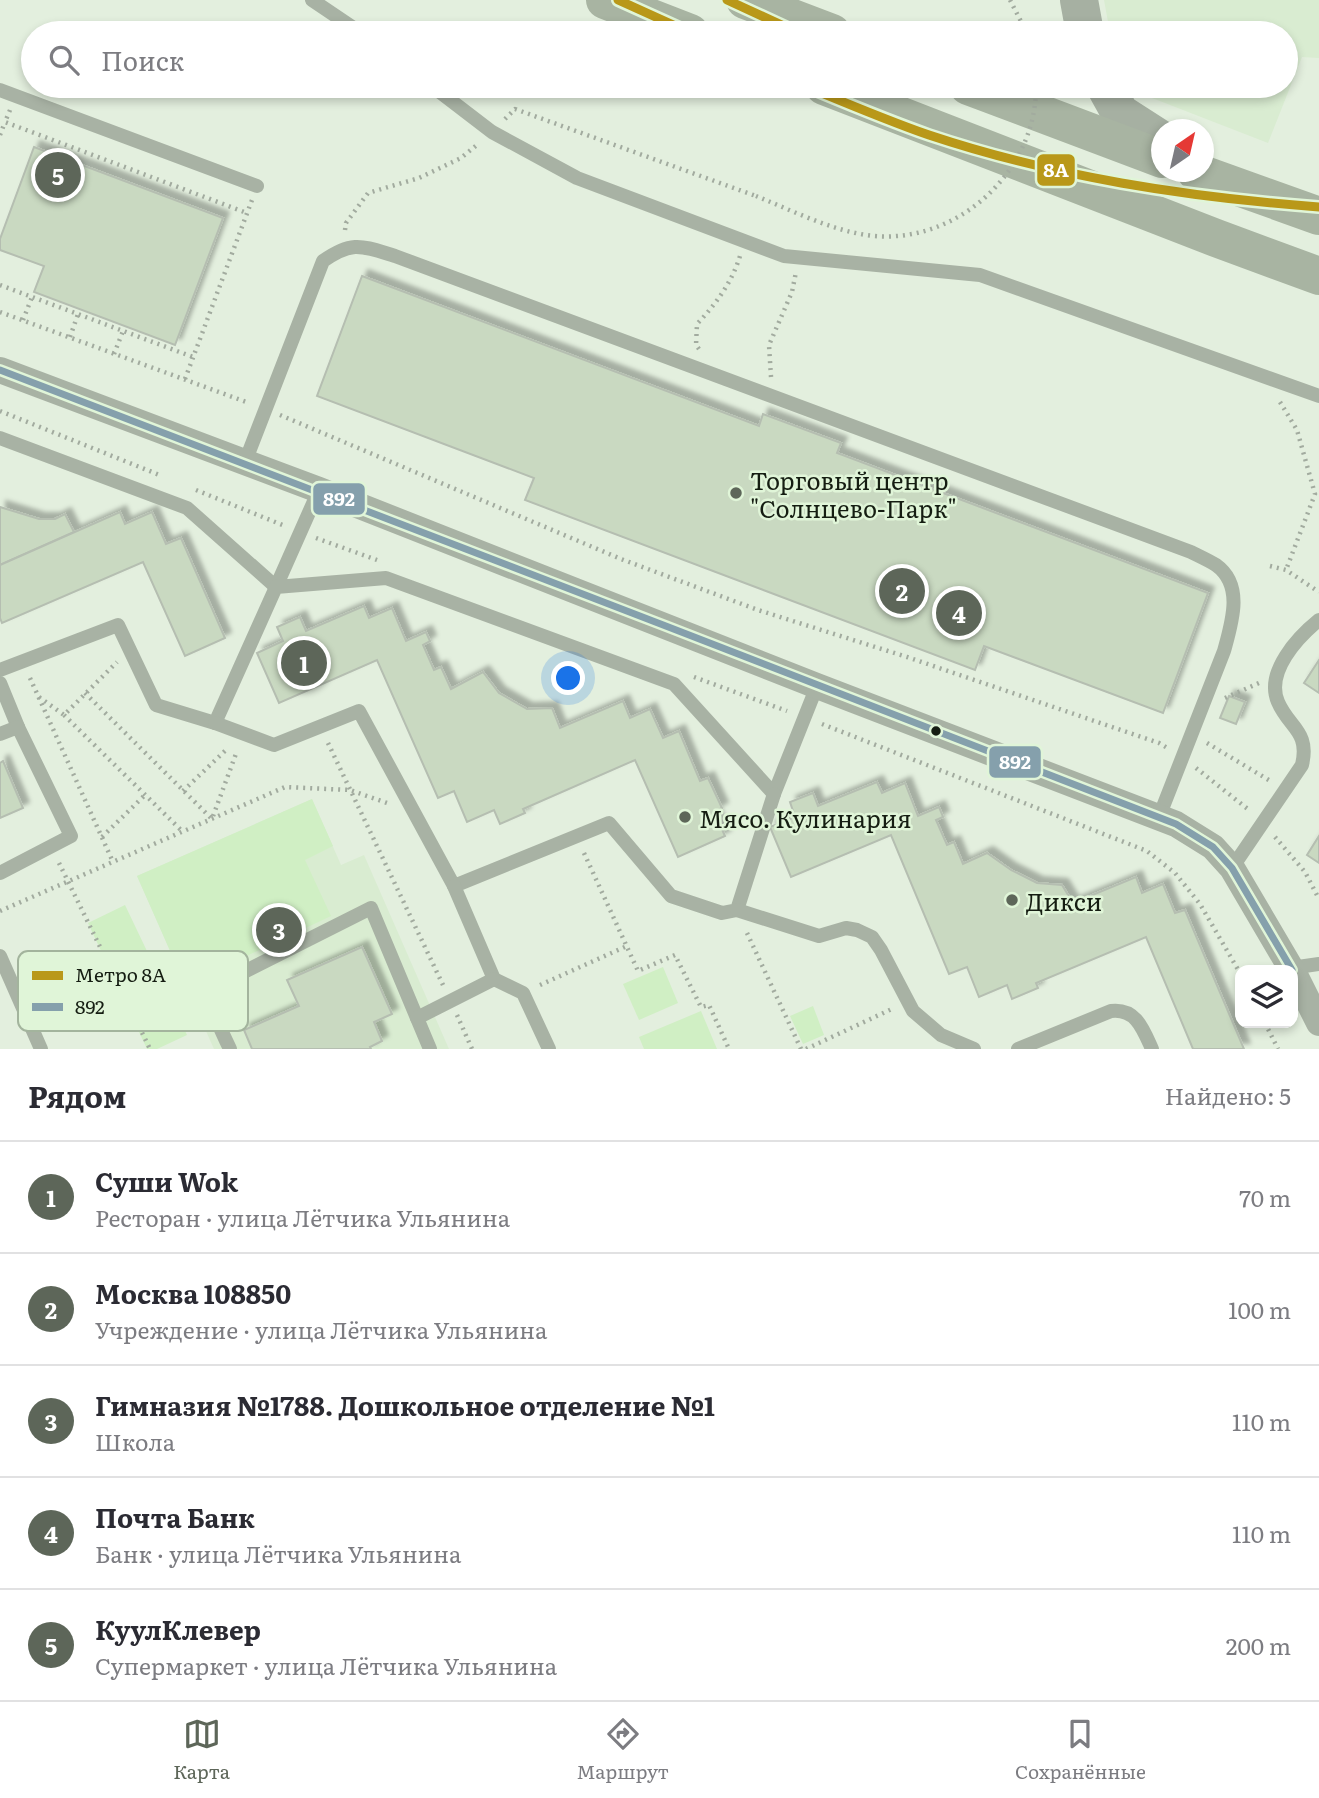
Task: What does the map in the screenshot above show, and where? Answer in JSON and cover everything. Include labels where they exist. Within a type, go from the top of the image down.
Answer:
[{"type":"main road","points":[[605,0],[659,21]]},
{"type":"main road","points":[[745,0],[800,21]]},
{"type":"main road","points":[[855,98],[1319,276]]},
{"type":"main road","points":[[1000,98],[1151,155]]},
{"type":"main road","points":[[1214,177],[1319,216]]},
{"type":"street","points":[[1079,0],[1083,21]]},
{"type":"street","points":[[1112,98],[1120,113],[1151,133]]},
{"type":"street","points":[[0,370],[319,489],[817,687],[1176,824],[1213,847],[1232,868],[1289,965]]},
{"type":"street","points":[[1298,982],[1319,1023]]},
{"type":"lane","points":[[312,0],[343,21]]},
{"type":"lane","points":[[0,90],[21,97]]},
{"type":"lane","points":[[23,98],[257,187]]},
{"type":"lane","points":[[448,98],[492,132],[577,178],[784,257],[981,275],[1319,396]]},
{"type":"lane","points":[[245,462],[323,261],[341,248],[362,246],[1191,552],[1217,566],[1232,583],[1234,602],[1224,651],[1159,817]]},
{"type":"lane","points":[[0,438],[187,508],[276,587],[386,578],[674,684],[774,794]]},
{"type":"lane","points":[[215,723],[319,489]]},
{"type":"lane","points":[[1232,868],[1302,765],[1304,747],[1298,729],[1278,702],[1276,676],[1300,636],[1319,620]]},
{"type":"lane","points":[[0,670],[118,625],[156,705],[274,745],[359,711],[454,886],[495,979],[523,993],[550,1049]]},
{"type":"lane","points":[[0,683],[18,727],[71,836],[0,873]]},
{"type":"lane","points":[[737,910],[774,794],[817,687]]},
{"type":"lane","points":[[0,734],[18,727]]},
{"type":"lane","points":[[454,886],[609,823],[671,896],[722,913],[737,910],[819,936],[846,928],[857,929],[872,937],[913,1011],[941,1035],[974,1049]]},
{"type":"lane","points":[[248,970],[371,908],[430,1049]]},
{"type":"lane","points":[[0,956],[18,997]]},
{"type":"lane","points":[[1298,969],[1319,964]]},
{"type":"lane","points":[[417,1018],[495,979]]},
{"type":"lane","points":[[1018,1049],[1111,1010],[1128,1012],[1138,1020],[1152,1049]]},
{"type":"lane","points":[[33,1031],[41,1049]]},
{"type":"lane","points":[[222,1031],[230,1049]]},
{"type":"path","points":[[1010,0],[1021,21]]},
{"type":"path","points":[[1,132],[15,95]]},
{"type":"path","points":[[341,248],[346,223],[368,193],[419,177],[461,158],[515,109],[842,230],[865,235],[901,235],[951,222],[981,202],[1012,167],[1029,133],[1034,98]]},
{"type":"path","points":[[5,122],[247,214]]},
{"type":"path","points":[[185,379],[257,187]]},
{"type":"path","points":[[716,375],[696,345],[697,324],[718,303],[737,267],[744,242]]},
{"type":"path","points":[[772,396],[769,345],[792,292],[799,258]]},
{"type":"path","points":[[0,285],[193,358]]},
{"type":"path","points":[[23,320],[32,297]]},
{"type":"path","points":[[0,312],[265,408],[621,559],[758,610],[907,657],[1159,743],[1237,799],[1262,823],[1298,863],[1319,899]]},
{"type":"path","points":[[70,337],[78,314]]},
{"type":"path","points":[[114,354],[123,331]]},
{"type":"path","points":[[1266,377],[1297,430],[1315,494],[1286,570]]},
{"type":"path","points":[[1270,566],[1286,570],[1319,592]]},
{"type":"path","points":[[64,715],[130,649]]},
{"type":"path","points":[[22,662],[114,862]]},
{"type":"path","points":[[1202,708],[1276,676]]},
{"type":"path","points":[[85,693],[212,819]]},
{"type":"path","points":[[38,697],[64,715],[183,832]]},
{"type":"path","points":[[320,726],[472,1049]]},
{"type":"path","points":[[183,790],[243,733]]},
{"type":"path","points":[[212,819],[243,733]]},
{"type":"path","points":[[1192,733],[1285,790]]},
{"type":"path","points":[[0,911],[285,787],[350,790],[415,814]]},
{"type":"path","points":[[102,837],[145,795]]},
{"type":"path","points":[[577,836],[639,971],[675,955],[701,1007],[709,1005],[729,1049]]},
{"type":"path","points":[[50,847],[102,951]]},
{"type":"path","points":[[1147,851],[1175,873],[1200,904],[1235,965]]},
{"type":"path","points":[[737,910],[804,1049],[908,1001]]},
{"type":"path","points":[[523,993],[627,946]]},
{"type":"path","points":[[1268,1028],[1278,1049]]},
{"type":"path","points":[[141,1031],[150,1049]]},
{"type":"shaded area","points":[[1104,0],[1319,0],[1319,58],[1302,57],[1298,67],[1298,21],[1108,21]]},
{"type":"shaded area","points":[[1152,98],[1286,98],[1268,143],[1214,122],[1214,119],[1206,119]]},
{"type":"shaded area","points":[[312,799],[341,865],[364,855],[449,1049],[214,1049],[206,1031],[248,1031],[248,951],[170,951],[137,876]]},
{"type":"shaded area","points":[[312,799],[333,846],[305,860],[331,916],[248,955],[248,951],[170,951],[137,876]]},
{"type":"shaded area","points":[[125,905],[147,951],[101,951],[88,923]]},
{"type":"shaded area","points":[[663,967],[678,1003],[639,1020],[623,984]]},
{"type":"shaded area","points":[[813,1006],[824,1035],[803,1044],[790,1016]]},
{"type":"shaded area","points":[[701,1011],[717,1049],[644,1049],[639,1037]]},
{"type":"shaded area","points":[[139,1031],[185,1031],[187,1035],[157,1049],[147,1049]]},
{"type":"building","points":[[34,147],[223,218],[175,345],[34,292],[44,266],[0,250],[0,239]]},
{"type":"building","name":"Торговый центр \"Солнцево-Парк\"","points":[[362,276],[759,426],[763,414],[841,443],[837,453],[1208,593],[1163,713],[984,646],[975,670],[525,500],[534,478],[317,396]]},
{"type":"building","points":[[0,507],[39,519],[55,519],[65,514],[74,532],[0,565]]},
{"type":"building","points":[[120,512],[125,524],[152,512],[166,544],[181,538],[225,638],[185,656],[143,562],[2,623],[0,565]]},
{"type":"building","points":[[364,606],[369,618],[392,608],[406,641],[426,632],[430,641],[423,645],[434,670],[441,667],[451,689],[483,672],[499,693],[527,709],[552,708],[560,728],[623,701],[630,718],[650,709],[663,738],[679,731],[700,781],[708,778],[722,808],[714,812],[725,836],[678,857],[635,760],[523,809],[525,813],[500,824],[494,810],[467,822],[454,791],[438,798],[377,660],[279,703],[257,653],[283,641],[277,627],[300,617],[306,631]]},
{"type":"building","points":[[1319,660],[1319,693],[1304,683]]},
{"type":"building","points":[[1229,696],[1245,702],[1236,724],[1220,718]]},
{"type":"building","points":[[3,761],[23,808],[0,818],[0,763]]},
{"type":"building","points":[[877,782],[882,793],[905,783],[918,816],[939,807],[943,817],[936,820],[947,845],[954,842],[963,864],[987,853],[1011,870],[1037,883],[1062,885],[1073,903],[1136,877],[1142,893],[1163,884],[1175,913],[1185,910],[1244,1049],[1193,1049],[1146,937],[1036,983],[1038,988],[1012,999],[1007,985],[979,997],[967,967],[949,974],[891,835],[791,877],[770,827],[795,817],[790,802],[813,793],[818,806]]},
{"type":"building","points":[[1319,836],[1319,863],[1307,855]]},
{"type":"building","points":[[362,947],[392,1014],[374,1022],[382,1041],[370,1047],[371,1049],[252,1049],[244,1031],[299,1006],[287,980]]},
{"type":"metro line","name":"8А","points":[[618,0],[664,21]]},
{"type":"metro line","name":"8А","points":[[727,0],[773,21]]},
{"type":"metro line","name":"8А","points":[[835,98],[929,135],[1024,163],[1170,191],[1319,207]]},
{"type":"transit line","name":"892","points":[[0,370],[1176,824],[1213,847],[1232,868],[1289,965]]},
{"type":"place","name":"КуулКлевер","points":[[58,175]]},
{"type":"place","name":"Торговый центр \"Солнцево-Парк\"","points":[[736,493]]},
{"type":"place","name":"Москва 108850","points":[[902,591]]},
{"type":"place","name":"Почта Банк","points":[[959,613]]},
{"type":"place","name":"Суши Wok","points":[[304,663]]},
{"type":"place","name":"Мясо. Кулинария","points":[[685,817]]},
{"type":"place","name":"Дикси","points":[[1012,900]]},
{"type":"place","name":"Гимназия №1788. Дошкольное отделение №1","points":[[279,930]]}]
